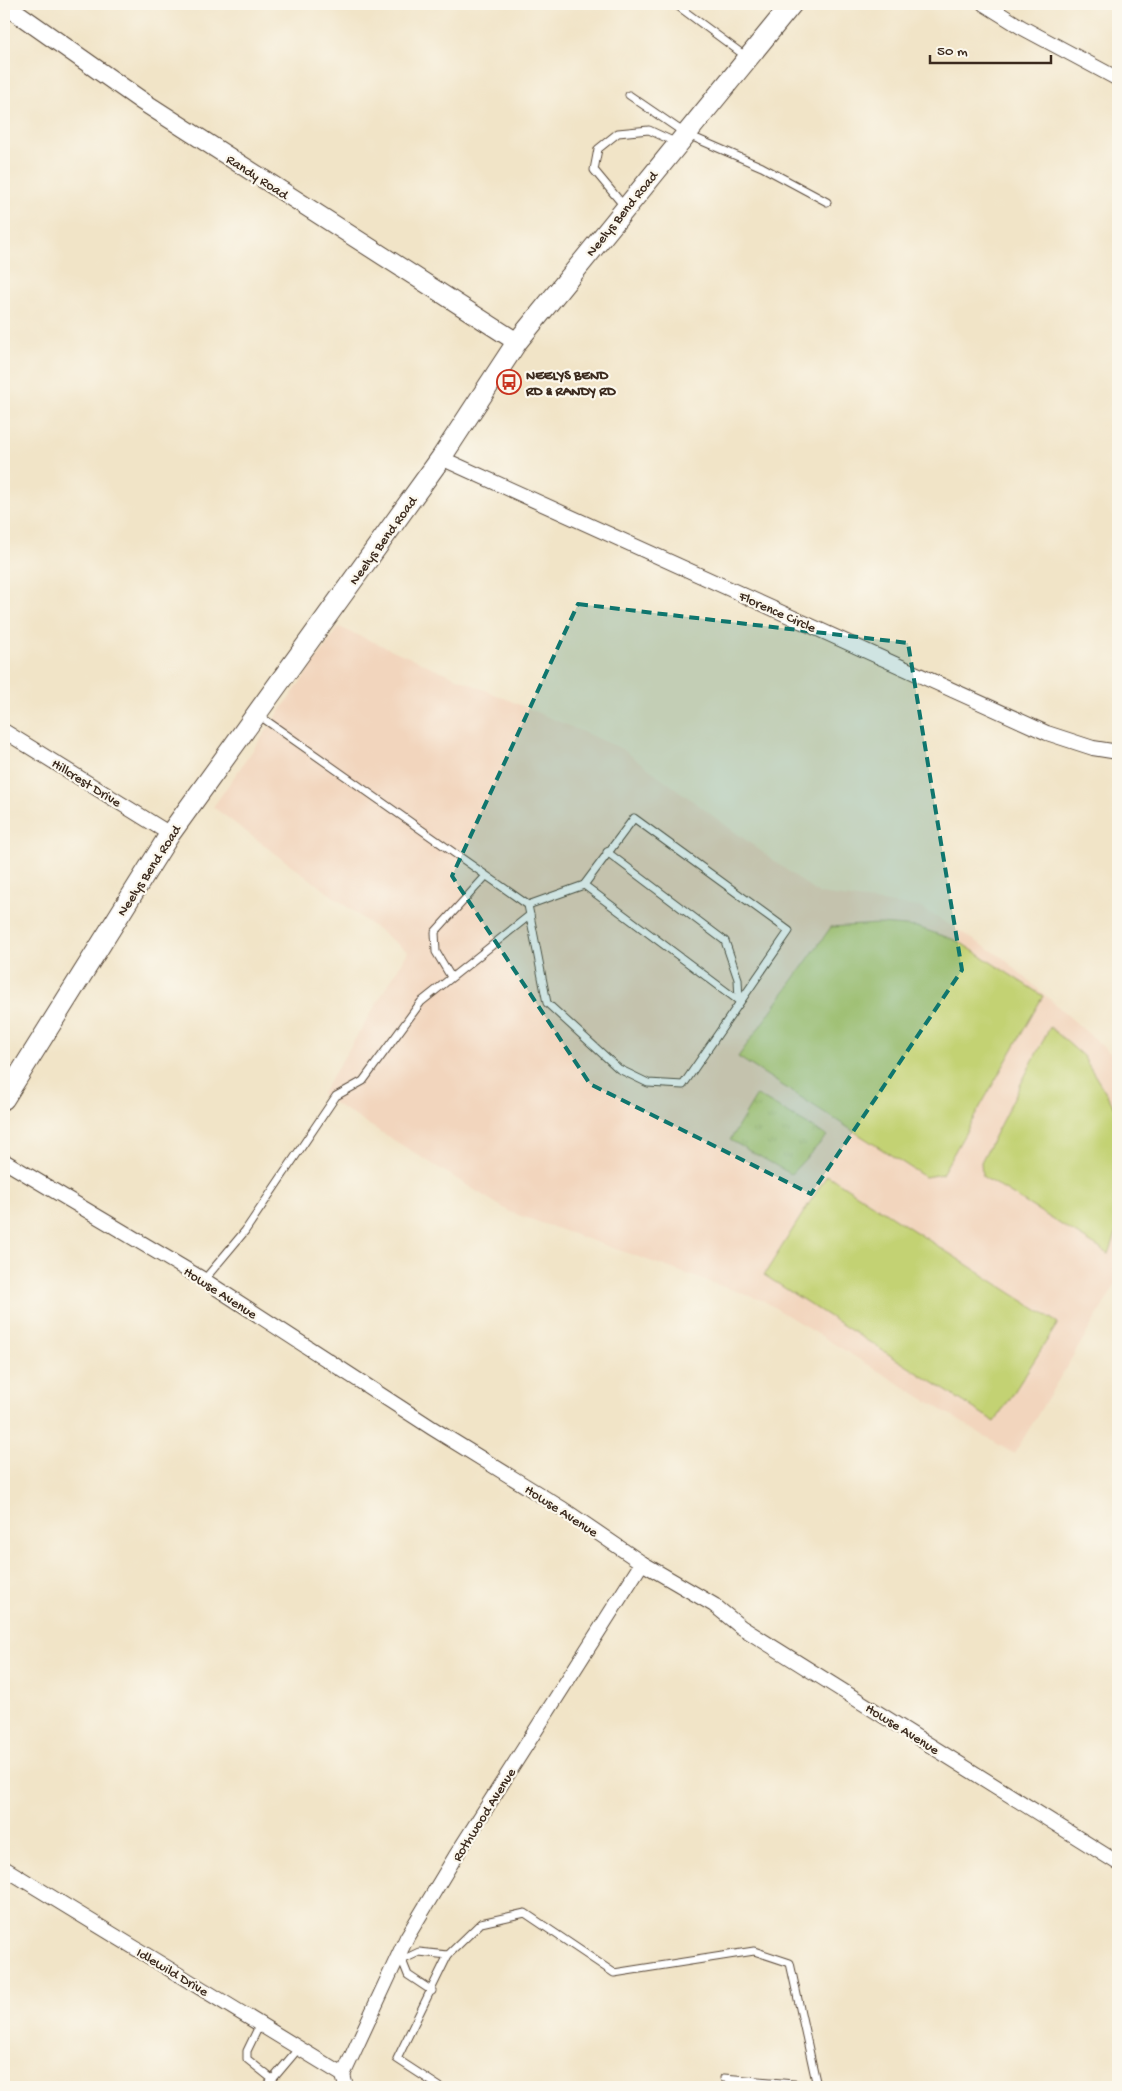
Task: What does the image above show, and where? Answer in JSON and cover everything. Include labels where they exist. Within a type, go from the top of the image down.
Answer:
[{"type":"main road","name":"Neelys Bend Road","points":[[4,1099],[170,834],[441,458],[517,342],[792,4]]},
{"type":"street","name":"Randy Road","points":[[4,4],[142,101],[517,342]]},
{"type":"street","points":[[984,4],[1021,27],[1118,79]]},
{"type":"street","name":"Florence Circle","points":[[441,458],[1047,733],[1093,748],[1118,752]]},
{"type":"street","name":"Hillcrest Drive","points":[[4,731],[170,834]]},
{"type":"street","name":"Howse Avenue","points":[[4,1161],[204,1280],[432,1428],[563,1509],[642,1563],[714,1605],[741,1627],[1118,1863]]},
{"type":"street","name":"Rothwood Avenue","points":[[344,2081],[399,1959],[455,1857],[642,1563]]},
{"type":"street","name":"Idlewild Drive","points":[[4,1868],[299,2048],[344,2081]]},
{"type":"lane","points":[[674,4],[748,58]]},
{"type":"lane","points":[[628,95],[682,139]]},
{"type":"lane","points":[[625,208],[594,170],[598,149],[618,133],[649,130],[682,139],[762,167],[827,202]]},
{"type":"lane","points":[[256,714],[485,877],[528,905],[547,1002],[619,1069],[648,1083],[683,1085],[789,931],[634,818],[584,885],[528,905]]},
{"type":"lane","points":[[608,852],[725,941],[738,979],[739,1001]]},
{"type":"lane","points":[[451,977],[436,952],[435,932],[485,877]]},
{"type":"lane","points":[[584,885],[739,1001]]},
{"type":"lane","points":[[204,1280],[245,1231],[336,1096],[363,1081],[421,1002],[530,915]]},
{"type":"lane","points":[[440,2087],[397,2059],[448,1955],[481,1923],[525,1912],[614,1973],[754,1951],[790,1963],[819,2087],[724,2078]]},
{"type":"lane","points":[[432,1991],[408,1975],[399,1959],[420,1952],[448,1955]]},
{"type":"lane","points":[[260,2024],[249,2045],[248,2059],[272,2079]]},
{"type":"lane","points":[[266,2087],[299,2048]]},
{"type":"highlighted area","points":[[578,604],[908,643],[962,970],[811,1194],[590,1084],[452,876]]},
{"type":"shaded area","points":[[339,627],[622,749],[819,894],[920,907],[1002,957],[1118,1060],[1118,1281],[1014,1454],[764,1301],[510,1212],[321,1095],[408,952],[213,807]]},
{"type":"green space","points":[[879,924],[917,927],[958,941],[1043,996],[942,1174],[925,1177],[738,1057],[831,927]]},
{"type":"green space","points":[[1050,1027],[1083,1056],[1118,1113],[1118,1228],[1109,1254],[982,1176],[981,1162]]},
{"type":"green space","points":[[757,1095],[827,1136],[791,1174],[730,1140]]},
{"type":"green space","points":[[827,1175],[1058,1323],[995,1422],[764,1275]]},
{"type":"place","name":"NEELYS BEND RD & RANDY RD","points":[[509,382]]}]
